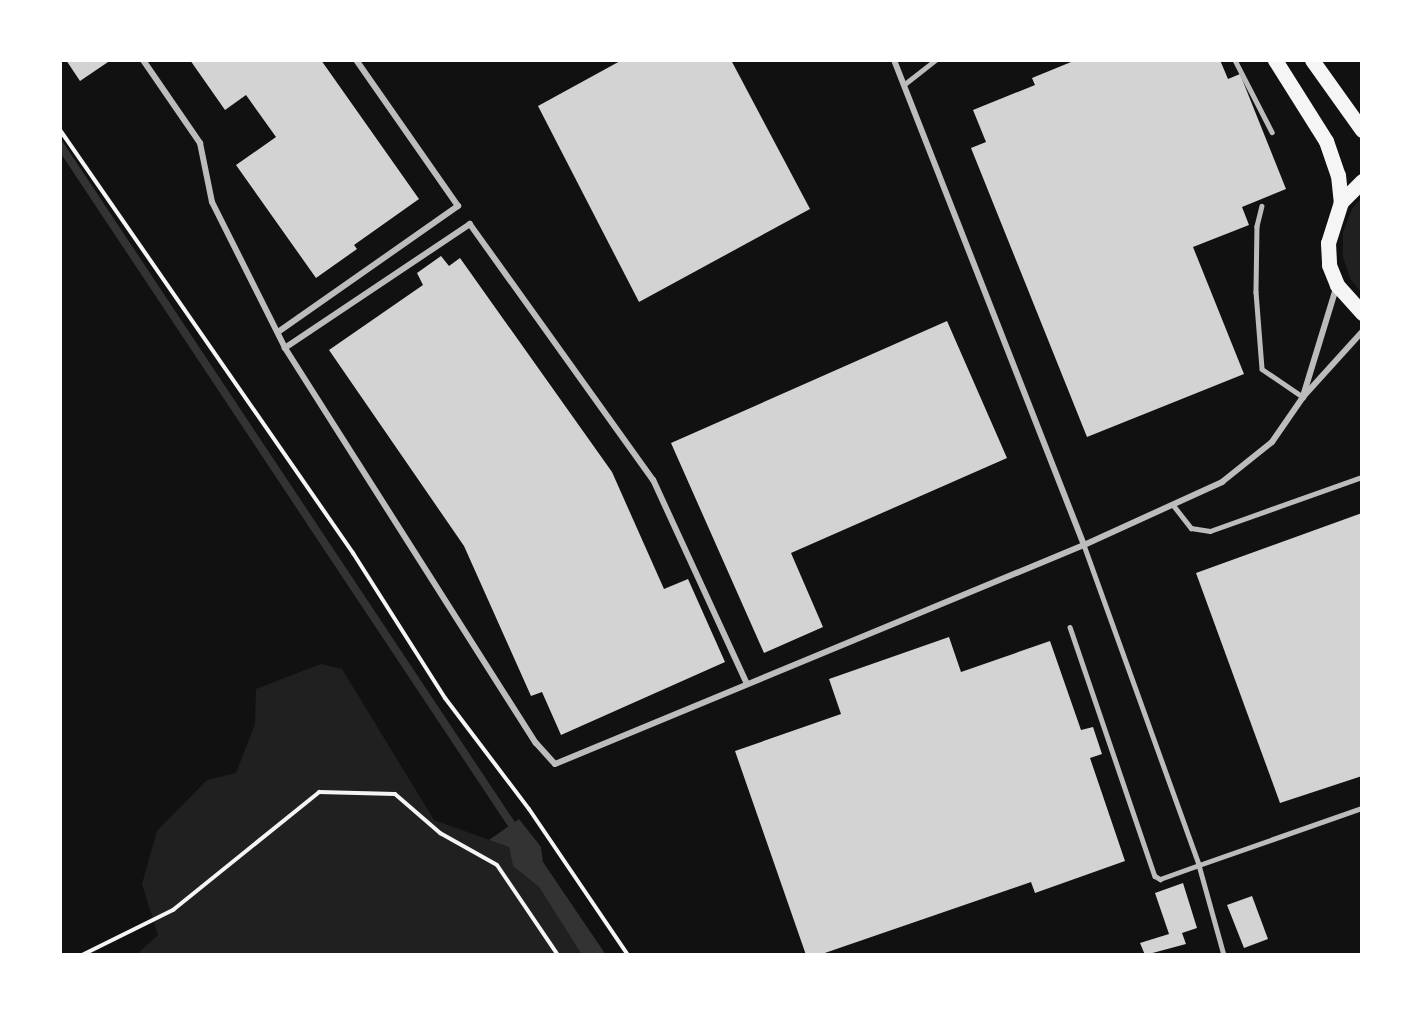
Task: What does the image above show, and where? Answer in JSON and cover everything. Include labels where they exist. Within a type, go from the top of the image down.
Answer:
[{"type":"main road","points":[[1275,60],[1326,141],[1338,176],[1341,202],[1328,243],[1337,285],[1362,313]]},
{"type":"main road","points":[[1312,60],[1362,129]]},
{"type":"main road","points":[[1341,202],[1362,180]]},
{"type":"street","points":[[143,60],[200,143],[212,202],[285,348],[536,743],[555,765],[1084,545],[1174,506],[1222,482],[1272,442],[1303,397],[1362,332]]},
{"type":"street","points":[[278,332],[458,206],[356,60]]},
{"type":"street","points":[[894,60],[906,83],[1084,545]]},
{"type":"street","points":[[285,348],[470,224],[653,480],[747,684]]},
{"type":"street","points":[[1303,397],[1337,285]]},
{"type":"lane","points":[[906,83],[935,60]]},
{"type":"lane","points":[[1235,60],[1272,132]]},
{"type":"lane","points":[[1262,206],[1257,226],[1256,292],[1262,369],[1303,397]]},
{"type":"lane","points":[[1174,506],[1191,528],[1210,531],[1362,477]]},
{"type":"lane","points":[[1084,545],[1199,865],[1224,955]]},
{"type":"lane","points":[[1070,627],[1155,876],[1160,879],[1362,808]]},
{"type":"path","points":[[60,130],[353,553],[445,698],[529,809],[628,955]]},
{"type":"path","points":[[82,955],[173,910],[319,792],[395,794],[440,833],[497,865],[558,955]]},
{"type":"shaded area","points":[[1362,197],[1362,293],[1351,280],[1343,257],[1343,232],[1352,209]]},
{"type":"shaded area","points":[[321,664],[342,669],[434,820],[509,847],[513,866],[539,887],[582,955],[136,955],[158,935],[142,884],[157,831],[207,780],[236,773],[255,724],[256,689]]},
{"type":"shaded area","points":[[519,819],[541,847],[543,862],[606,955],[582,955],[539,887],[513,866],[509,847],[489,840]]},
{"type":"building","points":[[66,60],[111,60],[80,81]]},
{"type":"building","points":[[190,60],[321,60],[419,199],[354,245],[357,249],[316,278],[236,165],[276,137],[246,95],[225,110]]},
{"type":"building","points":[[622,60],[731,60],[810,209],[639,302],[538,106]]},
{"type":"building","points":[[1076,60],[1220,60],[1228,79],[1240,74],[1286,189],[1242,207],[1249,225],[1193,247],[1244,374],[1087,437],[971,148],[986,142],[973,110],[1035,85],[1032,78]]},
{"type":"building","points":[[441,256],[449,266],[460,258],[612,472],[664,589],[688,579],[725,662],[561,735],[542,692],[531,696],[464,546],[329,350],[423,285],[417,273]]},
{"type":"building","points":[[947,321],[1007,458],[791,553],[823,627],[764,653],[671,443]]},
{"type":"building","points":[[1362,513],[1362,776],[1280,803],[1196,573]]},
{"type":"building","points":[[949,637],[961,672],[1050,641],[1081,730],[1093,727],[1102,754],[1090,758],[1125,861],[1035,893],[1031,882],[819,955],[806,955],[735,751],[841,714],[829,679]]},
{"type":"building","points":[[1183,883],[1197,928],[1182,933],[1186,944],[1145,955],[1140,943],[1169,934],[1155,893]]},
{"type":"building","points":[[1252,896],[1268,939],[1244,948],[1227,905]]},
{"type":"waterway","points":[[60,145],[516,831]]}]
